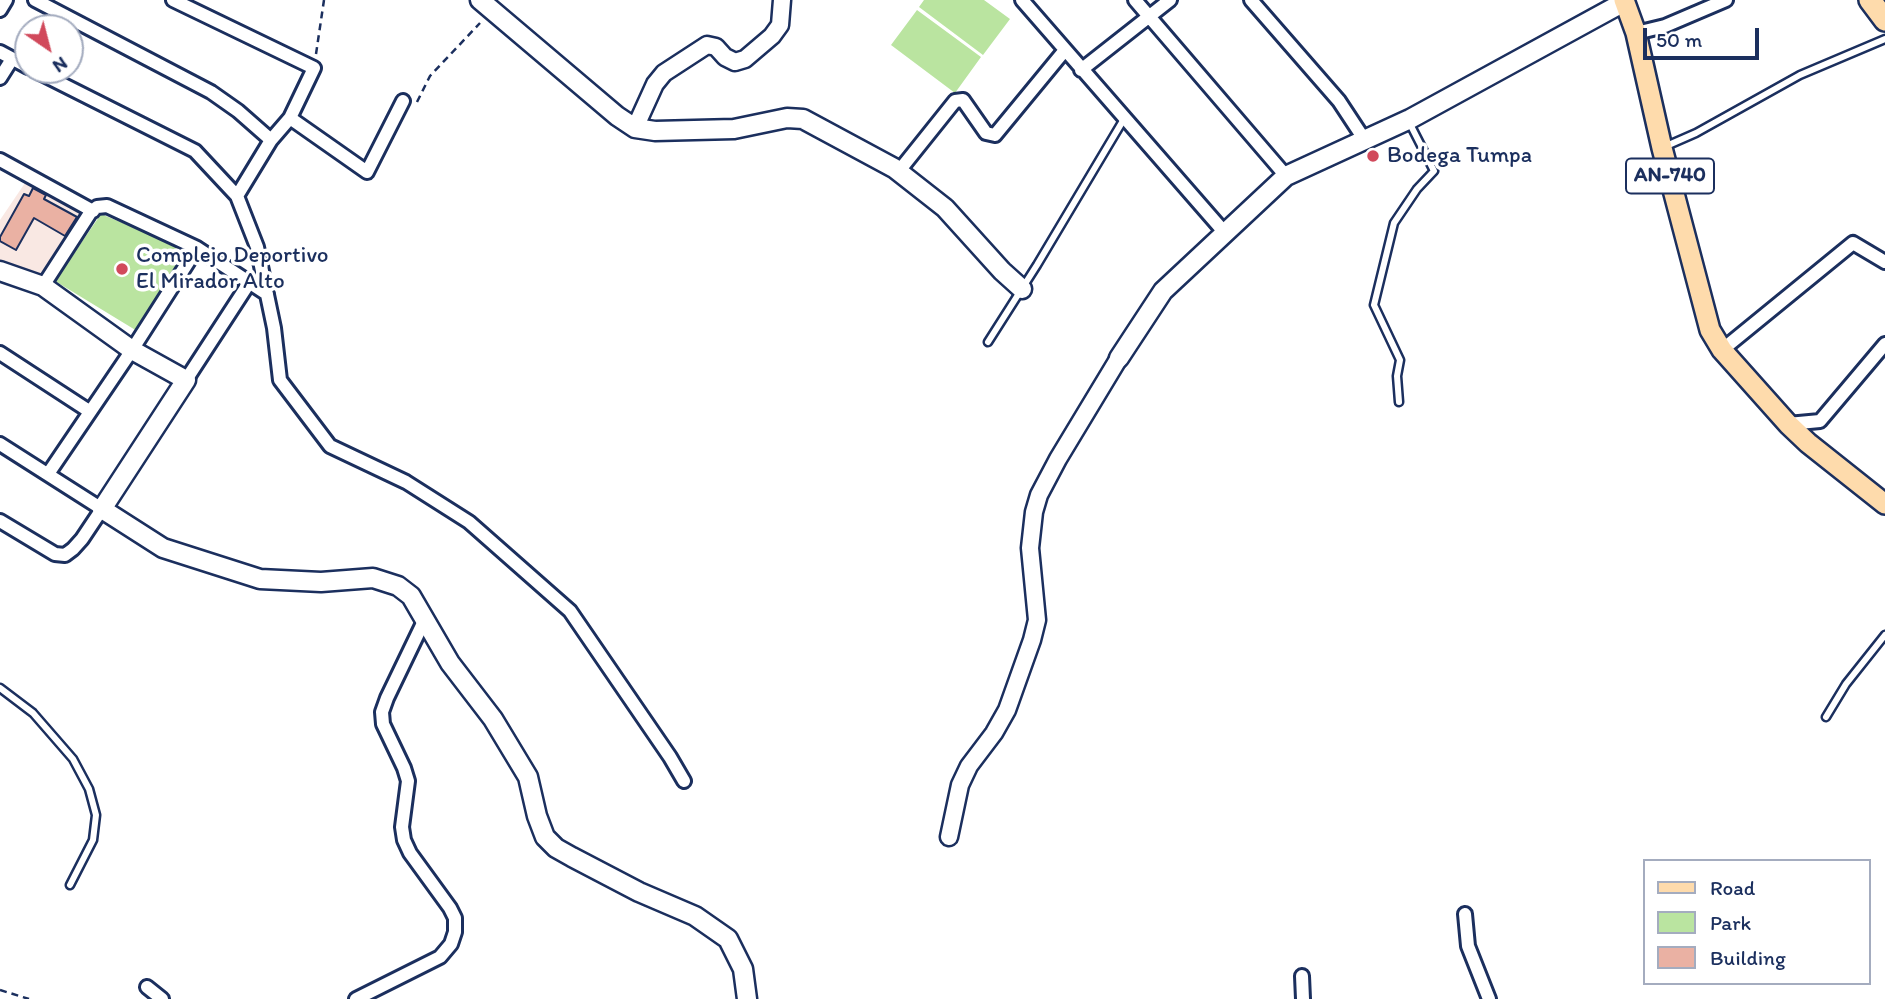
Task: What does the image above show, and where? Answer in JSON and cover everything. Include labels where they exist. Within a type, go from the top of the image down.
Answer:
[{"type":"highway","points":[[1870,0],[1885,20]]},
{"type":"main road","points":[[1119,359],[1160,295],[1286,176],[1408,120],[1516,63],[1624,1]]},
{"type":"main road","name":"AN-740","points":[[1624,1],[1636,33],[1662,148],[1710,330],[1722,350],[1788,424],[1885,504]]},
{"type":"main road","points":[[486,6],[617,116],[635,128],[654,131],[734,129],[787,118],[803,120],[894,167],[945,208],[1022,289]]},
{"type":"main road","points":[[0,271],[43,286],[132,350],[186,380],[102,509],[163,548],[260,579],[321,582],[373,578],[398,586],[411,596],[450,663],[493,719],[528,778],[545,837],[556,848],[572,857],[639,892],[695,916],[728,939],[743,969],[747,999]]},
{"type":"street","points":[[0,10],[6,0]]},
{"type":"street","points":[[35,0],[211,92],[271,140]]},
{"type":"street","points":[[173,0],[314,68],[290,118],[271,140],[237,197]]},
{"type":"street","points":[[635,128],[655,84],[664,73],[707,45],[716,47],[725,57],[735,62],[744,59],[772,36],[780,25],[782,0]]},
{"type":"street","points":[[1022,0],[1225,233]]},
{"type":"street","points":[[1135,0],[1286,176]]},
{"type":"street","points":[[1082,70],[1170,0]]},
{"type":"street","points":[[1251,0],[1339,101],[1364,139]]},
{"type":"street","points":[[1636,33],[1665,26],[1726,0]]},
{"type":"street","points":[[894,167],[898,169],[903,166],[956,101],[962,100],[986,133],[996,134],[1065,50]]},
{"type":"street","points":[[0,52],[12,59],[0,78]]},
{"type":"street","points":[[62,84],[195,151],[237,197],[257,247],[280,380],[331,446],[406,482],[469,522],[570,611],[684,781]]},
{"type":"street","points":[[290,118],[367,172],[403,101]]},
{"type":"street","points":[[0,160],[93,211]]},
{"type":"street","points":[[43,286],[93,211],[107,206],[197,248],[267,294]]},
{"type":"street","points":[[1722,350],[1853,243],[1885,262]]},
{"type":"street","points":[[48,474],[197,248]]},
{"type":"street","points":[[186,380],[249,283]]},
{"type":"street","points":[[1788,424],[1820,421],[1885,345]]},
{"type":"street","points":[[0,353],[89,411]]},
{"type":"street","points":[[949,837],[960,785],[969,766],[995,733],[1007,710],[1032,640],[1037,620],[1030,548],[1039,495],[1119,359]]},
{"type":"street","points":[[0,444],[102,509],[82,539],[65,555],[55,554],[0,521]]},
{"type":"street","points":[[356,999],[440,957],[451,944],[455,932],[455,918],[450,908],[410,853],[404,840],[402,827],[408,781],[383,724],[382,712],[387,698],[425,619]]},
{"type":"street","points":[[1465,914],[1468,946],[1489,999]]},
{"type":"street","points":[[1301,976],[1303,999]]},
{"type":"street","points":[[147,987],[162,999]]},
{"type":"lane","points":[[1662,148],[1696,133],[1800,75],[1885,39]]},
{"type":"lane","points":[[988,342],[1124,119]]},
{"type":"lane","points":[[1399,402],[1397,376],[1400,360],[1374,305],[1394,223],[1417,189],[1434,171],[1408,120]]},
{"type":"lane","points":[[1826,717],[1846,684],[1885,635]]},
{"type":"lane","points":[[0,688],[33,713],[73,759],[89,789],[96,816],[93,840],[70,886]]},
{"type":"path","points":[[314,68],[324,0]]},
{"type":"path","points":[[403,101],[415,106],[430,76],[486,6]]},
{"type":"path","points":[[0,990],[29,999]]},
{"type":"shaded area","points":[[27,180],[82,210],[84,215],[42,275],[38,276],[0,260],[0,220]]},
{"type":"green space","points":[[924,0],[984,0],[1010,19],[983,55],[919,7]]},
{"type":"green space","points":[[917,10],[981,57],[955,93],[891,45]]},
{"type":"green space","points":[[101,214],[188,250],[137,331],[55,281]]},
{"type":"building","points":[[33,188],[46,195],[44,199],[77,217],[65,236],[34,218],[16,250],[0,241],[0,237],[24,194],[29,196]]},
{"type":"place","name":"Bodega Tumpa","points":[[1373,156]]},
{"type":"place","name":"Complejo Deportivo El Mirador Alto","points":[[122,269]]}]
